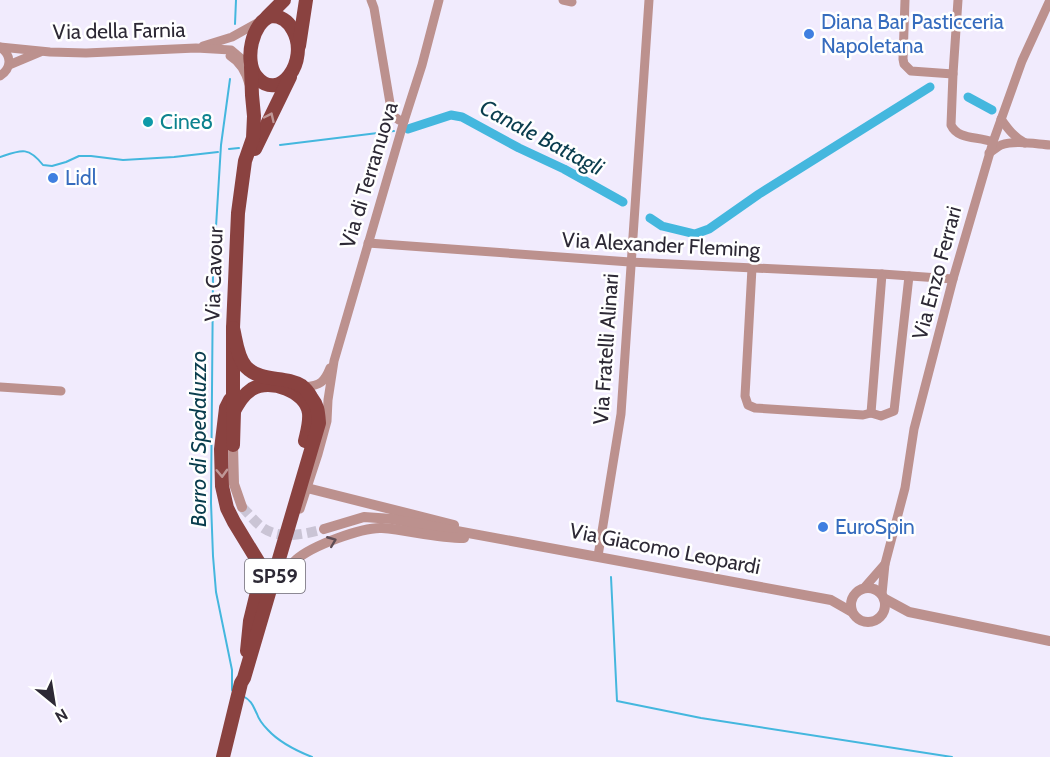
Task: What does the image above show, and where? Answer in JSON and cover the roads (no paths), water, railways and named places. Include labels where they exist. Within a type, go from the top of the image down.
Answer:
[{"type":"main road","name":"Via Cavour","points":[[233,445],[233,328],[238,213],[245,161],[253,138],[255,116],[250,54],[259,24],[284,0]]},
{"type":"main road","name":"Via Cavour","points":[[241,191],[254,153],[292,72],[298,51],[306,0]]},
{"type":"main road","points":[[265,18],[281,17],[289,24],[298,39],[298,51]]},
{"type":"main road","points":[[250,67],[259,80],[269,85],[280,83],[292,72]]},
{"type":"main road","points":[[233,328],[240,355],[245,365],[255,374],[305,387]]},
{"type":"main road","points":[[234,411],[243,396],[254,388],[265,386],[289,390],[298,395],[309,411],[309,426],[246,656]]},
{"type":"main road","name":"SP59","points":[[223,757],[241,683],[271,590],[319,423],[318,407],[305,387]]},
{"type":"main road","name":"Via Cavour","points":[[233,395],[226,408],[221,449],[222,486],[227,508],[259,562],[260,580],[250,621],[246,656],[240,676],[241,683]]},
{"type":"street","points":[[371,0],[392,115],[404,121]]},
{"type":"street","name":"Via di Terranuova","points":[[280,558],[296,522],[327,421],[334,361],[422,65],[439,0]]},
{"type":"street","name":"Via Fratelli Alinari","points":[[598,556],[621,414],[649,0]]},
{"type":"street","points":[[906,0],[904,64],[911,71],[952,74]]},
{"type":"street","points":[[958,0],[952,74],[951,125],[954,131],[962,136],[984,138],[993,142]]},
{"type":"street","name":"Via Enzo Ferrari","points":[[883,597],[885,564],[904,488],[914,429],[952,279],[989,153],[1022,61],[1050,0]]},
{"type":"street","name":"Via della Farnia","points":[[196,48],[232,38],[265,18]]},
{"type":"street","name":"Via della Farnia","points":[[0,47],[86,53],[196,48],[231,50],[250,67]]},
{"type":"street","name":"Via della Farnia","points":[[0,47],[9,57],[9,65],[0,75]]},
{"type":"street","points":[[221,50],[235,59],[243,70],[252,94]]},
{"type":"street","name":"Via della Farnia","points":[[9,65],[42,51]]},
{"type":"street","points":[[1001,119],[1010,133],[1025,143]]},
{"type":"street","points":[[989,153],[1001,146],[1025,143],[1050,144]]},
{"type":"street","name":"Via Alexander Fleming","points":[[368,243],[630,262],[952,279]]},
{"type":"street","points":[[752,268],[745,396],[748,405],[755,408],[863,415],[872,413],[881,416],[894,411],[909,276]]},
{"type":"street","points":[[872,413],[882,274]]},
{"type":"street","name":"Via di Terranuova","points":[[305,387],[318,385],[326,378],[334,361]]},
{"type":"street","points":[[0,387],[61,391]]},
{"type":"street","points":[[233,445],[234,484],[242,507]]},
{"type":"street","name":"Via Giacomo Leopardi","points":[[307,488],[448,522],[491,538]]},
{"type":"street","name":"Via Giacomo Leopardi","points":[[324,529],[364,517],[392,519],[831,600],[852,612],[859,620],[869,622],[879,619],[882,615],[909,612],[1050,641]]},
{"type":"street","name":"Via Giacomo Leopardi","points":[[271,590],[297,558],[312,549],[358,531],[380,528],[446,538],[491,538]]},
{"type":"street","points":[[852,612],[851,602],[885,564]]},
{"type":"street","name":"Via Giacomo Leopardi","points":[[831,600],[860,590],[874,588],[883,597],[909,612]]},
{"type":"street","points":[[882,615],[885,610],[883,597]]},
{"type":"waterway","name":"Borro di Spedaluzzo","points":[[235,24],[236,0]]},
{"type":"waterway","name":"Borro di Spedaluzzo","points":[[230,79],[221,145],[213,276],[211,503],[216,592],[232,670],[233,691]]},
{"type":"waterway","points":[[650,218],[662,226],[695,234],[709,229],[759,194],[930,87]]},
{"type":"waterway","points":[[968,97],[992,110]]},
{"type":"waterway","name":"Canale Battagli","points":[[408,129],[451,115],[462,117],[623,202]]},
{"type":"waterway","name":"Canale Battagli","points":[[280,145],[394,131]]},
{"type":"waterway","name":"Canale Battagli","points":[[229,149],[239,148]]},
{"type":"waterway","name":"Canale Battagli","points":[[0,157],[24,151],[33,155],[43,165],[52,166],[79,156],[123,160],[218,152]]},
{"type":"waterway","points":[[611,577],[617,701],[701,718],[952,757]]},
{"type":"waterway","name":"Borro di Spedaluzzo","points":[[243,696],[250,702],[261,722],[272,734],[288,746],[312,757]]},
{"type":"tunnel","points":[[242,507],[263,528],[277,534],[301,534],[324,529]]},
{"type":"place","name":"Diana Bar Pasticceria Napoletana","points":[[809,34]]},
{"type":"place","name":"Cine8","points":[[148,122]]},
{"type":"place","name":"Lidl","points":[[53,178]]},
{"type":"place","name":"EuroSpin","points":[[823,527]]}]
